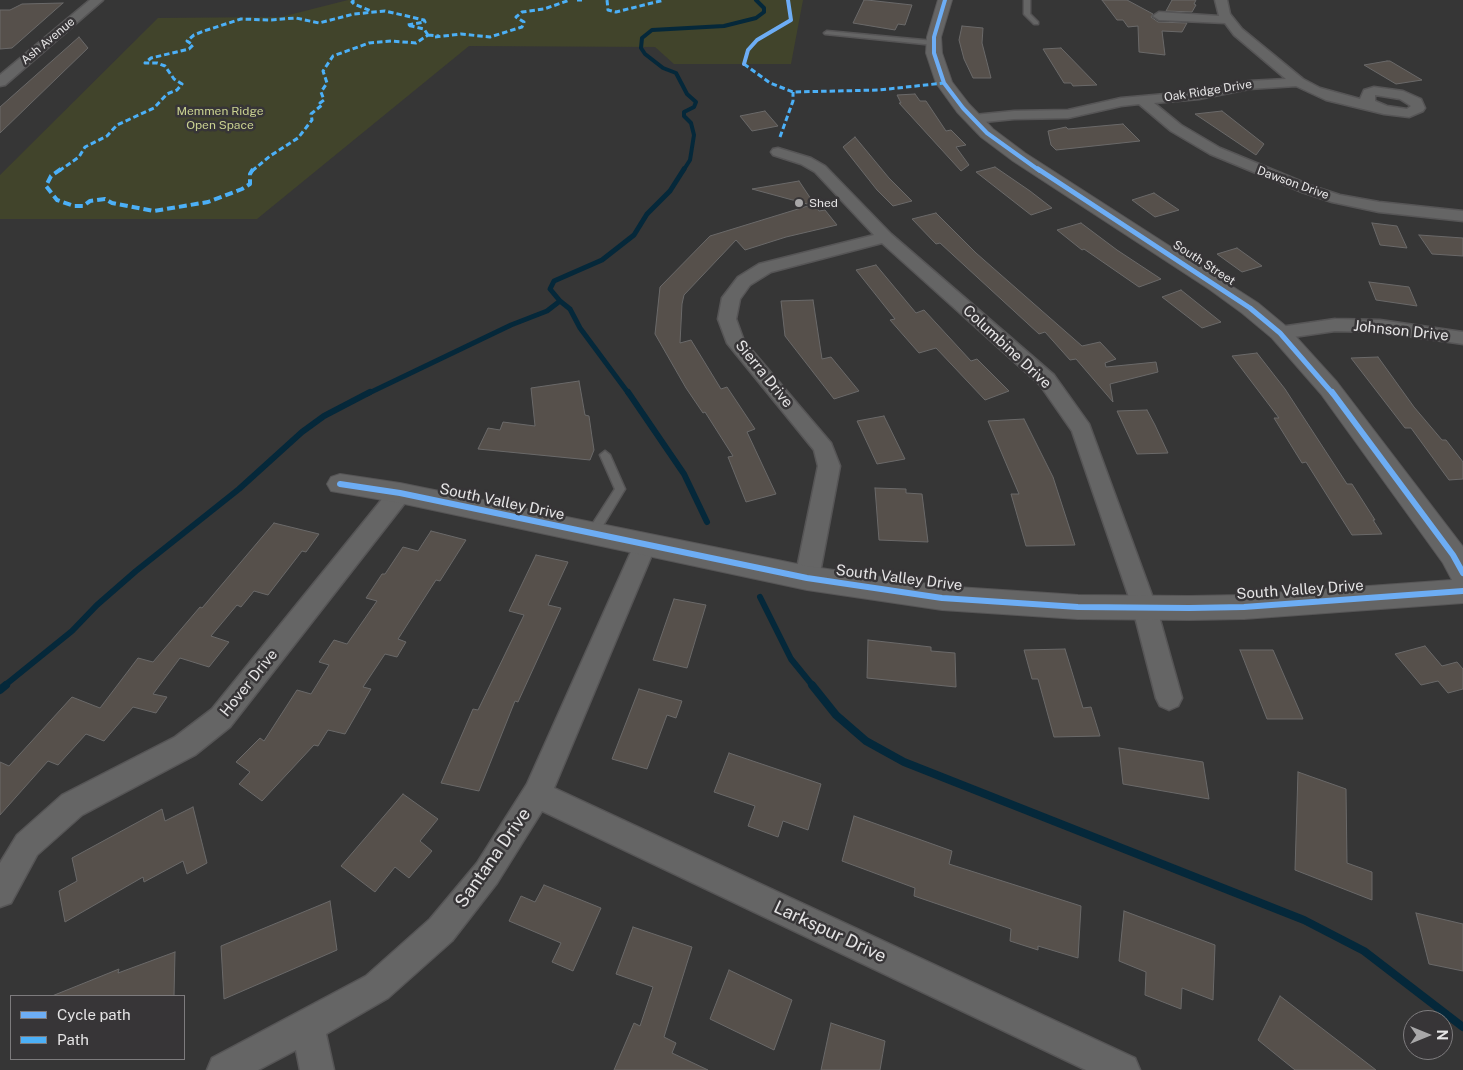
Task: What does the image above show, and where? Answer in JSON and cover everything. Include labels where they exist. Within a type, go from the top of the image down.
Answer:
[{"type":"street","name":"Ash Avenue","points":[[0,82],[97,0]]},
{"type":"street","name":"South Street","points":[[945,0],[936,28],[934,43],[937,66],[944,82],[958,103],[987,133],[1019,158],[1216,284],[1250,308],[1280,333],[1329,388],[1453,555],[1463,573]]},
{"type":"street","points":[[1221,0],[1222,9],[1227,20],[1256,49],[1298,82],[1330,97],[1374,106]]},
{"type":"street","points":[[1159,16],[1227,20]]},
{"type":"street","name":"Oak Ridge Drive","points":[[974,120],[1014,115],[1068,114],[1114,103],[1199,95],[1248,85],[1298,82]]},
{"type":"street","name":"Dawson Drive","points":[[1142,100],[1176,128],[1214,151],[1307,189],[1336,198],[1379,207],[1463,216]]},
{"type":"street","name":"Columbine Drive","points":[[778,152],[806,161],[820,169],[885,238],[1047,380],[1082,429],[1145,609],[1169,698]]},
{"type":"street","name":"Sierra Drive","points":[[807,578],[830,466],[824,448],[736,343],[727,319],[731,298],[744,281],[765,268],[885,238]]},
{"type":"street","name":"Johnson Drive","points":[[1280,333],[1335,325],[1371,325],[1463,338]]},
{"type":"street","name":"South Valley Drive","points":[[340,484],[400,494],[807,578],[942,598],[1145,609],[1244,607],[1463,591]]},
{"type":"street","name":"Hover Drive","points":[[0,892],[28,845],[72,805],[185,746],[221,718],[400,494]]},
{"type":"street","name":"Santana Drive","points":[[224,1070],[377,987],[441,930],[486,873],[537,794],[645,545]]},
{"type":"street","name":"Larkspur Drive","points":[[537,794],[1123,1070]]},
{"type":"street","points":[[308,1026],[318,1070]]},
{"type":"lane","points":[[1027,0],[1027,14],[1036,22]]},
{"type":"lane","points":[[827,33],[934,43]]},
{"type":"lane","points":[[592,534],[620,489],[605,455]]},
{"type":"green space","name":"Memmen Ridge Open Space","points":[[348,0],[803,0],[791,64],[674,64],[655,47],[469,46],[257,219],[0,219],[0,175],[158,18],[281,17]]},
{"type":"building","points":[[864,0],[912,5],[905,25],[898,24],[895,30],[853,23]]},
{"type":"building","points":[[1102,0],[1127,0],[1153,14],[1151,17],[1158,22],[1187,23],[1182,32],[1162,31],[1165,55],[1139,52],[1138,26],[1128,27],[1123,20],[1117,20]]},
{"type":"building","points":[[1172,0],[1196,0],[1194,4],[1196,5],[1192,12],[1166,11]]},
{"type":"building","points":[[63,3],[12,48],[0,49],[0,10],[10,10],[22,4]]},
{"type":"building","points":[[962,26],[983,28],[982,43],[991,78],[973,78],[964,59],[959,40]]},
{"type":"building","points":[[79,37],[88,48],[0,133],[0,107]]},
{"type":"building","points":[[1061,48],[1097,85],[1073,86],[1071,83],[1064,83],[1043,49]]},
{"type":"building","points":[[1387,61],[1422,80],[1396,84],[1364,65]]},
{"type":"building","points":[[915,94],[920,101],[926,101],[946,131],[951,130],[966,145],[956,147],[969,165],[961,171],[899,103],[901,103],[897,95]]},
{"type":"building","points":[[765,111],[778,126],[752,131],[740,116]]},
{"type":"building","points":[[1222,111],[1264,144],[1256,155],[1195,114]]},
{"type":"building","points":[[1123,124],[1140,141],[1056,150],[1051,145],[1048,131],[1066,127],[1068,129]]},
{"type":"building","points":[[855,137],[889,178],[912,201],[893,206],[877,190],[843,147]]},
{"type":"building","points":[[995,167],[1052,208],[1031,215],[976,172]]},
{"type":"building","points":[[799,181],[819,211],[825,210],[837,225],[786,237],[745,250],[736,240],[684,295],[682,304],[680,343],[691,340],[721,389],[727,387],[755,429],[747,432],[776,494],[746,502],[728,457],[733,456],[705,412],[703,413],[686,388],[655,334],[660,287],[710,236],[811,205],[752,189]]},
{"type":"building","points":[[1154,193],[1179,210],[1155,217],[1132,200]]},
{"type":"building","points":[[936,213],[976,253],[1082,346],[1100,342],[1116,359],[1105,363],[1106,367],[1156,362],[1158,372],[1110,384],[1113,402],[1076,359],[1070,360],[1045,332],[1039,334],[940,243],[936,244],[912,219]]},
{"type":"building","points":[[1081,223],[1161,279],[1139,287],[1084,249],[1082,250],[1057,230]]},
{"type":"building","points":[[1372,223],[1397,226],[1407,248],[1380,245]]},
{"type":"building","points":[[1419,235],[1463,238],[1463,256],[1432,254]]},
{"type":"building","points":[[1237,248],[1262,266],[1242,272],[1217,254]]},
{"type":"building","points":[[876,265],[916,313],[924,310],[971,361],[977,359],[1009,391],[985,400],[936,348],[919,353],[890,320],[895,319],[856,270]]},
{"type":"building","points":[[1369,282],[1409,287],[1417,306],[1376,300]]},
{"type":"building","points":[[1181,290],[1221,322],[1202,328],[1162,297]]},
{"type":"building","points":[[813,300],[822,359],[831,357],[859,391],[834,399],[785,336],[781,301]]},
{"type":"building","points":[[1257,353],[1285,389],[1347,484],[1352,484],[1382,534],[1352,535],[1306,462],[1302,463],[1274,418],[1279,418],[1232,356]]},
{"type":"building","points":[[1378,357],[1414,407],[1442,440],[1446,440],[1463,462],[1463,479],[1449,480],[1411,428],[1405,428],[1351,358]]},
{"type":"building","points":[[579,381],[585,415],[589,416],[594,450],[590,460],[478,449],[488,428],[500,430],[503,422],[535,426],[531,388]]},
{"type":"building","points":[[1147,410],[1168,453],[1137,454],[1117,411]]},
{"type":"building","points":[[884,416],[905,459],[877,464],[857,421]]},
{"type":"building","points":[[1024,419],[1053,477],[1075,545],[1026,546],[1011,494],[1019,494],[988,421]]},
{"type":"building","points":[[875,488],[906,489],[906,493],[922,494],[928,542],[879,540]]},
{"type":"building","points":[[274,523],[319,534],[306,552],[302,551],[268,595],[254,591],[241,607],[237,605],[211,636],[229,642],[209,667],[180,658],[153,694],[167,697],[156,713],[133,707],[104,741],[86,734],[58,765],[48,761],[0,815],[0,762],[9,766],[72,697],[100,708],[138,658],[153,662],[200,607],[202,608]]},
{"type":"building","points":[[431,531],[466,540],[440,581],[436,580],[398,639],[406,642],[397,657],[385,654],[363,687],[371,689],[345,734],[328,730],[318,746],[314,745],[262,801],[239,784],[250,772],[236,762],[260,738],[264,741],[297,690],[311,694],[329,665],[319,662],[334,640],[347,644],[377,601],[366,598],[382,574],[385,574],[403,547],[418,551]]},
{"type":"building","points":[[536,555],[568,562],[548,605],[561,608],[518,702],[515,701],[479,791],[441,783],[473,709],[478,710],[524,615],[509,611]]},
{"type":"building","points":[[674,599],[706,605],[687,668],[653,660]]},
{"type":"building","points":[[868,640],[931,647],[931,651],[955,653],[956,687],[867,678]]},
{"type":"building","points":[[1425,646],[1442,666],[1457,662],[1463,669],[1463,689],[1448,693],[1438,681],[1421,685],[1395,654]]},
{"type":"building","points":[[1065,649],[1083,708],[1091,707],[1100,736],[1054,737],[1038,679],[1032,679],[1024,650]]},
{"type":"building","points":[[1240,650],[1273,650],[1303,719],[1267,719]]},
{"type":"building","points":[[639,689],[682,701],[676,718],[667,715],[647,769],[612,759]]},
{"type":"building","points":[[1119,748],[1203,762],[1209,799],[1123,784]]},
{"type":"building","points":[[729,753],[821,784],[808,830],[783,821],[778,837],[748,826],[755,806],[714,792]]},
{"type":"building","points":[[1298,772],[1346,789],[1347,863],[1372,872],[1372,900],[1295,870]]},
{"type":"building","points":[[403,794],[438,819],[420,841],[432,851],[409,878],[395,867],[375,892],[341,866]]},
{"type":"building","points":[[193,807],[207,863],[187,874],[183,861],[144,882],[143,877],[65,922],[59,891],[77,881],[72,858],[162,809],[165,821]]},
{"type":"building","points":[[854,816],[952,851],[949,864],[1081,906],[1078,958],[1038,946],[1038,950],[1010,941],[1011,929],[914,896],[915,888],[842,861]]},
{"type":"building","points":[[544,885],[601,908],[573,971],[552,962],[561,943],[509,921],[521,896],[535,902]]},
{"type":"building","points":[[330,901],[337,950],[224,999],[221,946]]},
{"type":"building","points":[[1124,911],[1215,945],[1213,1000],[1182,988],[1181,1009],[1145,995],[1146,972],[1119,961]]},
{"type":"building","points":[[1416,913],[1463,924],[1463,971],[1429,964]]},
{"type":"building","points":[[633,927],[692,947],[664,1037],[676,1043],[672,1053],[708,1070],[614,1070],[634,1023],[640,1026],[653,987],[616,974]]},
{"type":"building","points":[[175,952],[174,995],[54,995],[119,969],[118,973]]},
{"type":"building","points":[[729,970],[792,1000],[774,1050],[710,1019]]},
{"type":"building","points":[[1280,996],[1376,1070],[1295,1070],[1258,1040]]},
{"type":"building","points":[[831,1023],[885,1041],[880,1070],[821,1070]]},
{"type":"waterway","points":[[683,171],[690,160],[694,135],[691,123],[684,116],[684,112],[694,107],[696,102],[687,94],[676,73],[663,68],[645,54],[641,48],[642,38],[652,30],[724,26],[756,18],[764,12],[764,8],[756,0]]},
{"type":"waterway","points":[[560,301],[550,289],[554,281],[602,260],[634,235],[647,214],[670,191],[684,169]]},
{"type":"waterway","points":[[367,394],[511,325],[547,311],[560,301]]},
{"type":"waterway","points":[[560,301],[570,309],[580,328],[629,394]]},
{"type":"waterway","points":[[4,686],[72,631],[97,605],[136,571],[239,489],[302,432],[324,416],[370,392]]},
{"type":"waterway","points":[[628,392],[684,474],[707,522]]},
{"type":"waterway","points":[[760,597],[791,659],[813,686]]},
{"type":"waterway","points":[[0,690],[6,685]]},
{"type":"waterway","points":[[812,685],[836,715],[866,741],[904,762],[1304,920],[1364,951],[1463,1027]]},
{"type":"marked path","points":[[354,0],[352,2],[354,4],[371,11]]},
{"type":"marked path","points":[[435,37],[461,34],[490,37],[522,27],[524,22],[516,17],[522,12],[544,9],[570,0]]},
{"type":"marked path","points":[[577,0],[582,0]]},
{"type":"marked path","points":[[607,0],[608,10],[616,12],[664,0]]},
{"type":"marked path","points":[[428,35],[416,43],[391,41],[369,43],[333,56],[323,71],[327,83],[321,92],[324,100],[320,103],[322,105],[311,114],[312,120],[298,138],[253,169],[250,174],[250,184],[242,189],[208,202],[154,211],[112,203],[105,199],[90,201],[83,206],[74,206],[57,200],[46,186],[51,176],[79,157],[85,147],[107,136],[117,125],[154,108],[167,94],[177,90],[182,84],[174,79],[165,66],[157,63],[145,63],[151,58],[189,49],[193,45],[187,41],[194,35],[204,31],[241,19],[270,20],[296,18],[319,23],[354,14],[385,11],[424,20],[425,22],[407,25],[424,29],[428,35],[439,36]]},
{"type":"marked path","points":[[744,64],[770,83],[793,92],[879,90],[944,83]]},
{"type":"marked path","points":[[780,137],[793,101],[793,92]]},
{"type":"cycle path","points":[[744,64],[748,50],[757,40],[791,20],[788,0]]},
{"type":"cycle path","points":[[945,0],[934,37],[934,53],[944,83],[963,108],[987,133],[1019,157],[1216,284],[1250,308],[1280,333],[1329,388],[1453,555],[1463,573]]},
{"type":"cycle path","points":[[340,484],[400,493],[807,578],[942,598],[1078,607],[1189,608],[1244,607],[1463,591]]},
{"type":"place","name":"Shed","points":[[799,203]]}]
